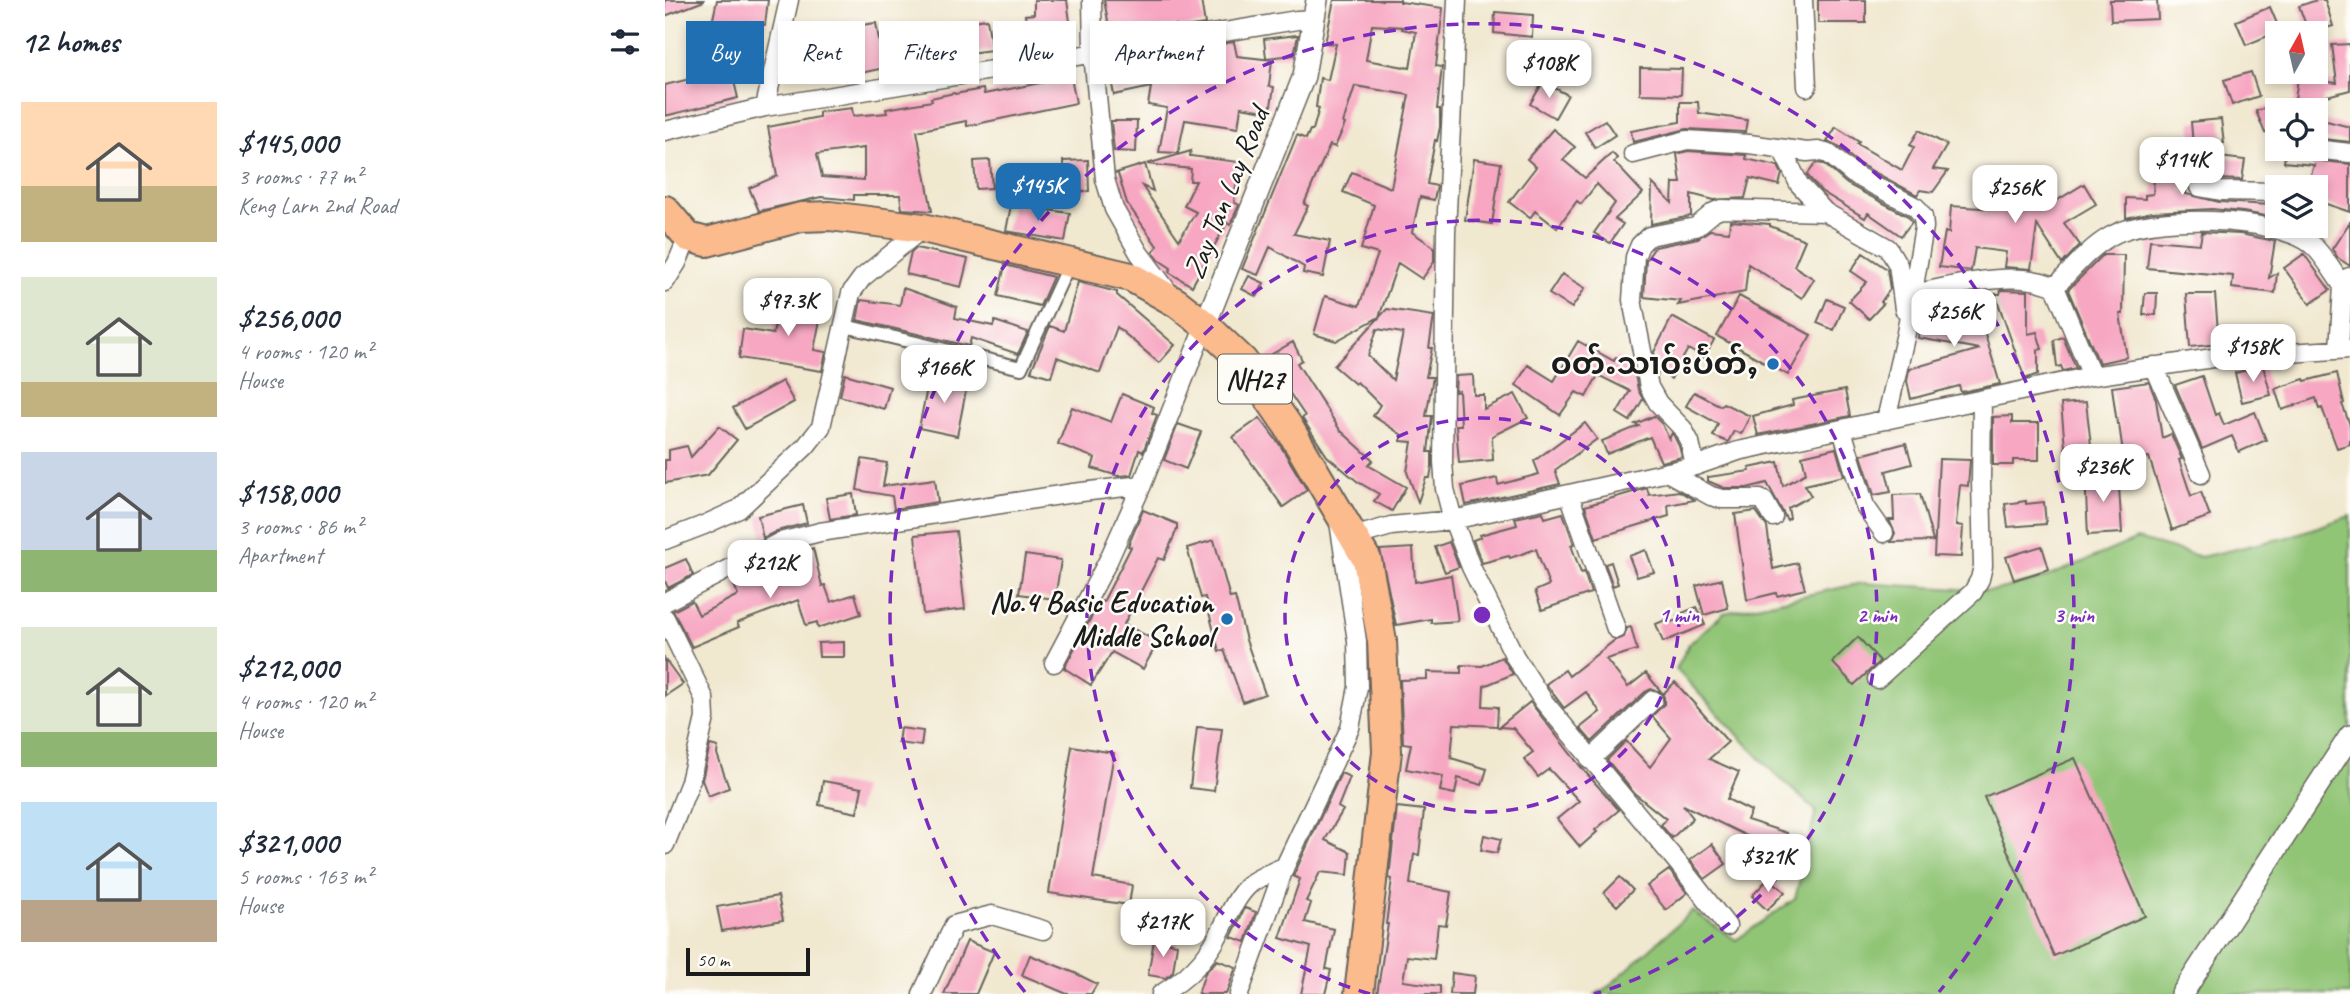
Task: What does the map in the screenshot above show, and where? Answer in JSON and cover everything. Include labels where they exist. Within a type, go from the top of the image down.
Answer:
[{"type":"highway","name":"NH27","points":[[674,227],[707,242],[801,217],[830,216],[923,228],[1069,262],[1131,277],[1177,303],[1243,361],[1287,426],[1367,559],[1383,641],[1387,752],[1359,994]]},
{"type":"street","points":[[765,107],[789,0]]},
{"type":"street","points":[[1092,0],[1092,21]]},
{"type":"street","points":[[1457,0],[1446,232],[1443,462],[1445,489],[1453,520],[1471,567],[1515,657],[1543,702],[1678,863],[1727,926]]},
{"type":"street","points":[[1803,0],[1807,88]]},
{"type":"street","points":[[1226,32],[1297,20],[1316,10]]},
{"type":"street","name":"Zay Tan Lay Road","points":[[1205,325],[1304,76],[1316,10]]},
{"type":"street","points":[[665,131],[765,107],[1090,54]]},
{"type":"street","points":[[1096,84],[1105,179],[1114,209],[1139,253],[1177,303]]},
{"type":"street","points":[[1633,154],[1687,140],[1818,150],[1829,154],[1853,174],[1916,206],[1923,217],[1924,227],[1906,333],[1887,420]]},
{"type":"street","points":[[1782,149],[1799,184],[1825,212],[1888,248],[1898,265],[1906,333]]},
{"type":"street","points":[[2328,150],[2350,153]]},
{"type":"street","points":[[2199,187],[2221,191],[2265,192]]},
{"type":"street","points":[[1695,466],[1690,442],[1683,429],[1658,403],[1649,387],[1632,300],[1635,257],[1640,245],[1649,236],[1696,227],[1721,209],[1825,212]]},
{"type":"street","points":[[1353,537],[1391,526],[1453,520],[1695,466],[1738,451],[2092,376],[2213,358],[2345,349],[2347,281],[2312,244],[2287,231],[2249,224],[2203,221],[2133,227],[2113,234],[2089,252],[2055,286]]},
{"type":"street","points":[[665,282],[677,263],[674,227]]},
{"type":"street","points":[[665,540],[739,509],[807,446],[821,427],[851,293],[862,278],[923,228]]},
{"type":"street","points":[[2310,238],[2312,244]]},
{"type":"street","points":[[845,326],[1021,368],[1069,262]]},
{"type":"street","points":[[1913,294],[1995,279],[2025,280],[2055,286],[2092,376]]},
{"type":"street","points":[[1054,663],[1108,561],[1142,485],[1205,325]]},
{"type":"street","points":[[2154,366],[2201,474]]},
{"type":"street","points":[[1877,679],[1973,592],[1980,579],[1983,566],[1982,400]]},
{"type":"street","points":[[1842,429],[1864,506],[1884,533]]},
{"type":"street","points":[[1667,472],[1710,496],[1721,499],[1760,499],[1773,517]]},
{"type":"street","points":[[665,603],[780,542],[820,532],[1142,485]]},
{"type":"street","points":[[1569,494],[1616,629]]},
{"type":"street","points":[[1239,994],[1285,866],[1350,728],[1358,687],[1357,642],[1337,511]]},
{"type":"street","points":[[665,618],[704,698],[705,718],[690,782],[665,845]]},
{"type":"street","points":[[1590,760],[1654,700]]},
{"type":"street","points":[[2182,994],[2350,736]]},
{"type":"street","points":[[1161,994],[1178,984],[1201,963],[1244,891],[1252,883],[1285,866]]},
{"type":"street","points":[[922,994],[954,925],[992,915],[1043,930]]},
{"type":"green space","points":[[2350,516],[2350,994],[1596,994],[1609,986],[1692,911],[1736,940],[1795,899],[1816,811],[1772,771],[1676,669],[1689,644],[1724,613],[1862,583],[1992,591],[2042,579],[2137,539],[2201,557],[2288,537]]},
{"type":"building","points":[[665,0],[704,0],[704,1],[665,16]]},
{"type":"building","points":[[717,0],[768,0],[765,25],[764,21],[712,21]]},
{"type":"building","points":[[1034,0],[1067,0],[1070,21],[1026,21],[1025,15],[1034,14]]},
{"type":"building","points":[[1104,0],[1201,0],[1204,21],[1108,21]]},
{"type":"building","points":[[1334,0],[1400,0],[1443,8],[1436,66],[1442,67],[1437,109],[1440,109],[1440,127],[1427,184],[1437,186],[1434,200],[1420,197],[1412,232],[1434,247],[1434,262],[1422,279],[1398,263],[1379,317],[1336,341],[1314,334],[1325,296],[1359,306],[1378,254],[1361,249],[1374,205],[1343,192],[1352,172],[1391,188],[1409,95],[1355,86],[1343,123],[1345,124],[1335,147],[1330,145],[1304,204],[1308,206],[1294,234],[1330,241],[1323,277],[1303,273],[1304,267],[1270,247],[1258,275],[1242,269],[1297,135],[1306,139],[1310,130],[1313,130],[1319,108],[1316,107],[1320,78],[1328,80],[1336,44],[1325,43]],"holes":[[[1372,25],[1403,27],[1402,29],[1416,32],[1410,68],[1366,60]]]},
{"type":"building","points":[[1818,0],[1866,0],[1866,23],[1818,23]]},
{"type":"building","points":[[2110,0],[2157,0],[2158,19],[2111,21]]},
{"type":"building","points":[[2325,0],[2333,26],[2328,27],[2328,21],[2305,21],[2299,6]]},
{"type":"building","points":[[2270,7],[2276,21],[2265,21],[2265,37],[2246,45],[2236,21]]},
{"type":"building","points":[[1495,12],[1533,15],[1532,37],[1494,33]]},
{"type":"building","points":[[987,19],[992,50],[979,52],[979,21],[973,21]]},
{"type":"building","points":[[876,23],[879,69],[865,72],[865,25]]},
{"type":"building","points":[[1298,35],[1294,55],[1266,58],[1264,39]]},
{"type":"building","points":[[1234,42],[1237,56],[1272,60],[1269,86],[1274,87],[1270,112],[1241,107],[1238,128],[1185,120],[1178,153],[1159,152],[1167,108],[1148,105],[1151,87],[1114,95],[1112,84],[1226,84],[1226,43]]},
{"type":"building","points":[[2350,44],[2350,90],[2323,98],[2295,98],[2297,84],[2337,83],[2332,45]]},
{"type":"building","points":[[1640,68],[1682,69],[1681,95],[1640,94]]},
{"type":"building","points":[[2251,72],[2259,96],[2232,105],[2224,80]]},
{"type":"building","points":[[686,80],[686,84],[735,84],[738,98],[665,116],[665,85]]},
{"type":"building","points":[[1543,82],[1568,95],[1555,118],[1530,104]]},
{"type":"building","points":[[1035,84],[1072,84],[1076,103],[967,126],[966,121],[917,131],[932,211],[902,209],[900,195],[854,195],[854,200],[821,197],[759,211],[749,188],[777,176],[768,127],[819,117],[819,112],[852,108],[853,116],[887,113],[886,109],[983,89],[984,94]],"holes":[[[864,148],[864,180],[822,177],[817,154]]]},
{"type":"building","points":[[1680,102],[1698,102],[1699,113],[1747,120],[1745,132],[1687,129],[1633,142],[1631,131],[1680,122]]},
{"type":"building","points":[[2265,108],[2265,133],[2256,111]]},
{"type":"building","points":[[2221,119],[2224,143],[2193,146],[2191,122]]},
{"type":"building","points":[[1605,120],[1615,135],[1595,148],[1585,132]]},
{"type":"building","points":[[1111,121],[1137,121],[1136,152],[1114,151]]},
{"type":"building","points":[[2328,121],[2350,127],[2350,142],[2328,139]]},
{"type":"building","points":[[1836,127],[1859,142],[1857,144],[1902,170],[1914,147],[1910,145],[1919,130],[1947,145],[1933,169],[1948,171],[1933,192],[1920,190],[1917,195],[1859,164],[1836,145],[1827,142]]},
{"type":"building","points":[[1553,129],[1575,147],[1563,160],[1585,178],[1612,153],[1617,158],[1614,162],[1643,193],[1615,219],[1623,224],[1610,243],[1594,233],[1615,203],[1597,184],[1581,204],[1577,201],[1557,228],[1535,211],[1530,218],[1509,202],[1536,167],[1527,159]]},
{"type":"building","points":[[1191,151],[1190,156],[1239,162],[1234,202],[1239,205],[1230,225],[1227,223],[1192,286],[1169,272],[1171,268],[1153,252],[1157,246],[1127,203],[1116,173],[1145,164],[1153,191],[1142,186],[1179,240],[1196,212],[1184,206],[1196,181],[1190,181],[1191,169],[1147,164]]},
{"type":"building","points":[[1688,151],[1746,155],[1746,159],[1778,166],[1782,174],[1779,185],[1750,178],[1745,198],[1714,200],[1691,194],[1691,216],[1651,224],[1652,183],[1672,203],[1673,183],[1681,183],[1677,154]]},
{"type":"building","points":[[2219,157],[2245,160],[2242,180],[2217,179]]},
{"type":"building","points":[[1474,159],[1501,163],[1492,224],[1465,220]]},
{"type":"building","points":[[990,160],[992,188],[976,189],[974,161]]},
{"type":"building","points":[[1088,160],[1089,191],[1064,192],[1063,161]]},
{"type":"building","points":[[2155,161],[2183,163],[2181,191],[2219,202],[2265,205],[2265,216],[2212,209],[2152,212],[2126,218],[2126,198],[2145,199],[2145,195],[2153,194]]},
{"type":"building","points":[[2322,161],[2350,164],[2350,212],[2328,204],[2328,175],[2311,175],[2314,165],[2284,162]]},
{"type":"building","points":[[1816,163],[1824,164],[1847,184],[1908,216],[1912,222],[1901,236],[1868,213],[1865,218],[1821,191],[1807,175]]},
{"type":"building","points":[[2048,176],[2056,201],[2084,184],[2096,204],[2064,223],[2080,245],[2062,264],[2037,225],[2031,269],[2004,267],[2006,252],[1975,248],[1971,271],[1939,267],[1945,232],[1949,233],[1951,206],[1996,209],[1996,178],[2016,178],[2017,186]]},
{"type":"building","points":[[1011,205],[1070,213],[1065,241],[1006,231]]},
{"type":"building","points":[[1730,221],[1770,224],[1805,240],[1794,266],[1814,279],[1802,298],[1748,264],[1745,292],[1678,305],[1681,301],[1644,297],[1646,260],[1655,247],[1698,238],[1710,230],[1729,232]]},
{"type":"building","points":[[2350,222],[2350,266],[2338,258],[2332,249]]},
{"type":"building","points":[[2202,232],[2240,234],[2275,241],[2269,278],[2277,273],[2275,293],[2232,288],[2233,276],[2147,268],[2150,240],[2200,244]]},
{"type":"building","points":[[916,248],[968,259],[961,287],[906,274],[911,252]]},
{"type":"building","points":[[1863,253],[1887,269],[1890,289],[1881,302],[1883,304],[1869,319],[1849,301],[1867,282],[1851,271]]},
{"type":"building","points":[[2304,254],[2330,290],[2310,304],[2284,268]]},
{"type":"building","points":[[2103,255],[2124,255],[2123,314],[2120,314],[2127,357],[2099,363],[2068,290]]},
{"type":"building","points":[[1005,265],[1053,277],[1040,306],[998,296]]},
{"type":"building","points":[[1562,274],[1585,288],[1572,308],[1549,294]]},
{"type":"building","points":[[1249,276],[1264,283],[1257,297],[1242,289]]},
{"type":"building","points":[[1078,282],[1117,292],[1117,295],[1175,345],[1159,363],[1117,327],[1100,373],[1057,357],[1051,377],[1031,371],[1050,326],[1064,331]]},
{"type":"building","points":[[903,288],[957,307],[955,318],[993,326],[995,321],[1028,332],[1018,354],[971,338],[969,346],[857,320],[861,300],[900,305]]},
{"type":"building","points":[[2001,290],[2028,291],[2028,334],[2037,332],[2042,349],[2038,350],[2038,374],[2025,379],[1995,294],[2000,294]]},
{"type":"building","points":[[2145,293],[2157,293],[2156,315],[2143,315]]},
{"type":"building","points":[[1973,294],[2000,384],[1961,392],[1959,386],[1911,399],[1907,381],[1909,369],[1980,349],[1918,338],[1924,303]]},
{"type":"building","points":[[2186,294],[2215,294],[2219,344],[2190,347]]},
{"type":"building","points":[[1739,296],[1811,335],[1788,375],[1717,336]]},
{"type":"building","points":[[781,297],[823,305],[814,350],[826,352],[822,371],[739,358],[743,329],[773,334]]},
{"type":"building","points":[[1827,299],[1844,306],[1834,330],[1817,323]]},
{"type":"building","points":[[1387,309],[1434,316],[1429,348],[1432,348],[1426,377],[1433,377],[1426,416],[1432,416],[1428,452],[1432,452],[1432,466],[1430,478],[1426,478],[1418,502],[1407,472],[1412,442],[1401,441],[1402,435],[1373,416],[1380,405],[1357,382],[1355,384],[1334,366]],"holes":[[[1377,329],[1403,333],[1393,380],[1368,356]]]},
{"type":"building","points":[[1672,317],[1714,340],[1704,358],[1688,349],[1671,379],[1659,372],[1658,374],[1654,352]]},
{"type":"building","points":[[2063,337],[2076,368],[2063,371],[2061,366],[2057,367],[2054,340]]},
{"type":"building","points":[[1578,341],[1614,361],[1616,357],[1633,365],[1638,390],[1643,399],[1630,421],[1617,413],[1630,391],[1598,375],[1586,397],[1576,392],[1560,415],[1516,385],[1528,365],[1554,381]]},
{"type":"building","points":[[1293,342],[1302,360],[1297,363],[1340,430],[1373,460],[1368,465],[1406,487],[1392,511],[1374,501],[1379,494],[1358,482],[1327,456],[1302,418],[1305,416],[1265,358]]},
{"type":"building","points":[[2263,366],[2271,395],[2242,402],[2235,373]]},
{"type":"building","points":[[930,373],[968,381],[957,436],[919,428]]},
{"type":"building","points":[[2337,373],[2344,403],[2342,404],[2350,425],[2350,444],[2337,448],[2316,398],[2282,410],[2275,389],[2304,379],[2305,381]]},
{"type":"building","points":[[845,374],[890,387],[884,409],[840,396]]},
{"type":"building","points":[[1473,375],[1474,395],[1484,395],[1484,409],[1515,394],[1528,418],[1492,436],[1493,460],[1459,463],[1456,425],[1461,425],[1459,391],[1455,392],[1456,376]]},
{"type":"building","points":[[2202,376],[2215,415],[2219,413],[2224,425],[2255,412],[2266,440],[2239,452],[2232,436],[2202,449],[2175,385]]},
{"type":"building","points":[[782,381],[794,402],[745,429],[733,408]]},
{"type":"building","points":[[2149,382],[2156,400],[2162,438],[2171,434],[2182,459],[2179,460],[2191,496],[2201,492],[2210,516],[2172,530],[2149,457],[2124,460],[2117,424],[2112,387]]},
{"type":"building","points":[[1845,390],[1850,416],[1758,435],[1753,416],[1793,405],[1792,400]]},
{"type":"building","points":[[1694,392],[1721,406],[1723,403],[1750,416],[1741,434],[1734,431],[1728,442],[1713,436],[1718,424],[1686,406]]},
{"type":"building","points":[[1122,394],[1154,407],[1152,413],[1157,415],[1143,452],[1139,450],[1131,475],[1118,476],[1092,468],[1095,458],[1058,444],[1072,407],[1111,422]]},
{"type":"building","points":[[2086,402],[2092,454],[2066,457],[2061,404]]},
{"type":"building","points":[[1654,416],[1662,424],[1669,439],[1672,433],[1682,457],[1661,462],[1650,437],[1607,454],[1602,441],[1639,426],[1635,424]]},
{"type":"building","points":[[2012,416],[2012,423],[2039,423],[2039,460],[2013,460],[2013,465],[1993,465],[1993,417]]},
{"type":"building","points":[[1260,418],[1307,490],[1283,507],[1233,437]]},
{"type":"building","points":[[1585,423],[1597,439],[1555,470],[1560,484],[1466,505],[1462,486],[1497,478],[1498,485],[1539,474],[1534,461]]},
{"type":"building","points":[[1178,424],[1201,432],[1186,469],[1164,460]]},
{"type":"building","points":[[719,426],[737,440],[708,475],[665,483],[665,460],[669,460],[669,450],[687,446],[691,457]]},
{"type":"building","points":[[1906,443],[1912,464],[1886,471],[1891,492],[1874,495],[1861,455]]},
{"type":"building","points":[[1836,448],[1844,476],[1805,485],[1811,496],[1788,508],[1790,518],[1787,520],[1767,483],[1747,488],[1724,488],[1708,481],[1708,477],[1750,471],[1749,468],[1778,462],[1783,486],[1806,473],[1802,456]]},
{"type":"building","points":[[862,459],[887,463],[883,486],[935,479],[938,502],[894,509],[892,496],[857,490]]},
{"type":"building","points":[[1939,459],[1970,460],[1968,486],[1960,485],[1956,525],[1963,526],[1961,557],[1934,556]]},
{"type":"building","points":[[2118,472],[2122,533],[2088,535],[2085,474]]},
{"type":"building","points":[[1647,488],[1649,495],[1679,491],[1694,500],[1668,505],[1669,516],[1596,538],[1585,506]]},
{"type":"building","points":[[853,494],[856,515],[830,519],[826,498]]},
{"type":"building","points":[[1920,494],[1933,541],[1891,542],[1895,533],[1889,520],[1894,520],[1893,495]]},
{"type":"building","points":[[2026,501],[2026,504],[2044,502],[2046,524],[2008,527],[2005,504]]},
{"type":"building","points":[[803,505],[807,523],[777,531],[763,538],[758,516]]},
{"type":"building","points":[[1143,510],[1177,524],[1164,560],[1158,558],[1124,624],[1158,642],[1143,669],[1112,652],[1091,685],[1064,668],[1100,601],[1103,602],[1131,547],[1128,546]]},
{"type":"building","points":[[1756,511],[1767,527],[1773,569],[1798,563],[1805,589],[1747,600],[1735,514]]},
{"type":"building","points":[[1543,512],[1545,518],[1563,513],[1574,544],[1571,545],[1591,593],[1542,610],[1535,591],[1549,585],[1536,549],[1510,558],[1509,556],[1482,563],[1473,540],[1481,537],[1480,535],[1517,525],[1515,518]]},
{"type":"building","points":[[956,531],[965,609],[923,614],[915,535]]},
{"type":"building","points":[[1214,540],[1230,598],[1235,597],[1246,640],[1265,694],[1243,702],[1224,650],[1219,651],[1205,597],[1201,598],[1187,548]]},
{"type":"building","points":[[1449,542],[1459,567],[1445,572],[1435,547]]},
{"type":"building","points":[[2042,546],[2049,569],[2014,580],[2006,557]]},
{"type":"building","points":[[813,548],[822,586],[825,585],[831,602],[855,594],[861,614],[818,628],[817,622],[806,625],[798,600],[737,623],[739,627],[692,647],[673,611],[692,601],[699,615],[738,595],[733,582],[792,560],[791,556]]},
{"type":"building","points":[[1413,548],[1415,582],[1451,575],[1458,621],[1431,623],[1431,619],[1396,625],[1380,550]]},
{"type":"building","points":[[1646,550],[1654,572],[1637,577],[1629,556]]},
{"type":"building","points":[[1025,555],[1061,560],[1055,599],[1019,594]]},
{"type":"building","points":[[686,559],[693,575],[668,588],[665,568]]},
{"type":"building","points":[[1611,562],[1618,584],[1613,586],[1605,564]]},
{"type":"building","points":[[1722,579],[1728,608],[1704,615],[1696,586]]},
{"type":"building","points":[[1697,607],[1705,625],[1663,642],[1656,624],[1670,618],[1671,622],[1678,620],[1677,615]]},
{"type":"building","points":[[1631,627],[1637,650],[1606,659],[1628,687],[1646,673],[1663,694],[1675,682],[1728,742],[1709,759],[1739,772],[1727,799],[1751,811],[1747,820],[1787,833],[1779,859],[1747,849],[1751,838],[1683,805],[1693,818],[1672,838],[1661,825],[1666,819],[1634,793],[1607,760],[1626,741],[1650,767],[1671,738],[1652,716],[1664,704],[1661,692],[1651,689],[1645,692],[1592,742],[1580,728],[1600,712],[1586,692],[1564,708],[1546,684],[1565,670],[1569,676],[1615,640],[1624,637],[1627,628]]},
{"type":"building","points":[[1858,637],[1880,661],[1854,685],[1832,662]]},
{"type":"building","points":[[844,642],[844,657],[819,657],[818,643]]},
{"type":"building","points":[[1502,657],[1513,674],[1484,686],[1483,706],[1498,707],[1497,726],[1454,724],[1451,758],[1487,769],[1482,785],[1458,778],[1455,794],[1440,791],[1443,776],[1406,769],[1411,744],[1403,743],[1400,680],[1427,679],[1427,672],[1461,673],[1461,665],[1482,666]]},
{"type":"building","points":[[665,659],[683,684],[665,696]]},
{"type":"building","points":[[1530,702],[1619,810],[1580,847],[1557,819],[1579,801],[1549,769],[1538,777],[1524,759],[1533,752],[1513,728],[1499,727]]},
{"type":"building","points":[[1197,727],[1222,729],[1214,791],[1190,788]]},
{"type":"building","points":[[900,728],[923,731],[921,746],[898,743]]},
{"type":"building","points":[[710,745],[718,747],[717,754],[729,788],[708,796],[702,780]]},
{"type":"building","points":[[1072,746],[1114,753],[1093,878],[1132,885],[1129,905],[1049,893]]},
{"type":"building","points":[[2075,758],[2145,916],[2054,956],[1984,797]]},
{"type":"building","points":[[1341,773],[1350,777],[1338,807],[1343,810],[1325,840],[1350,852],[1348,875],[1320,872],[1306,901],[1311,903],[1305,922],[1334,929],[1326,969],[1331,970],[1325,994],[1301,994],[1311,947],[1280,938],[1300,879],[1293,876]]},
{"type":"building","points":[[823,781],[862,788],[857,813],[819,805]]},
{"type":"building","points":[[1397,807],[1424,810],[1419,855],[1414,854],[1410,884],[1451,892],[1446,925],[1438,924],[1434,959],[1407,956],[1403,981],[1440,986],[1440,994],[1377,994],[1388,924],[1392,879],[1389,878]]},
{"type":"building","points":[[1484,835],[1501,839],[1497,853],[1481,850]]},
{"type":"building","points":[[1712,844],[1726,864],[1705,879],[1690,860]]},
{"type":"building","points":[[1669,870],[1687,893],[1666,910],[1647,886]]},
{"type":"building","points":[[1620,877],[1633,890],[1617,906],[1604,893]]},
{"type":"building","points":[[1769,878],[1785,892],[1767,910],[1752,896]]},
{"type":"building","points":[[778,896],[783,920],[722,931],[717,907]]},
{"type":"building","points":[[1245,908],[1256,912],[1246,942],[1231,937]]},
{"type":"building","points":[[1154,940],[1177,944],[1173,972],[1166,978],[1148,975]]},
{"type":"building","points":[[967,941],[994,952],[976,994],[944,994]]},
{"type":"building","points":[[1030,955],[1097,984],[1091,994],[1067,994],[1022,975]]},
{"type":"building","points":[[1217,960],[1236,967],[1226,994],[1198,994],[1205,973]]},
{"type":"building","points":[[1452,973],[1475,976],[1473,994],[1450,994]]},
{"type":"place","name":"ဝတ်ႉသၢဝ်းပႅတ်ႇ","points":[[1773,364]]},
{"type":"place","name":"No.4 Basic Education Middle School","points":[[1227,619]]}]
